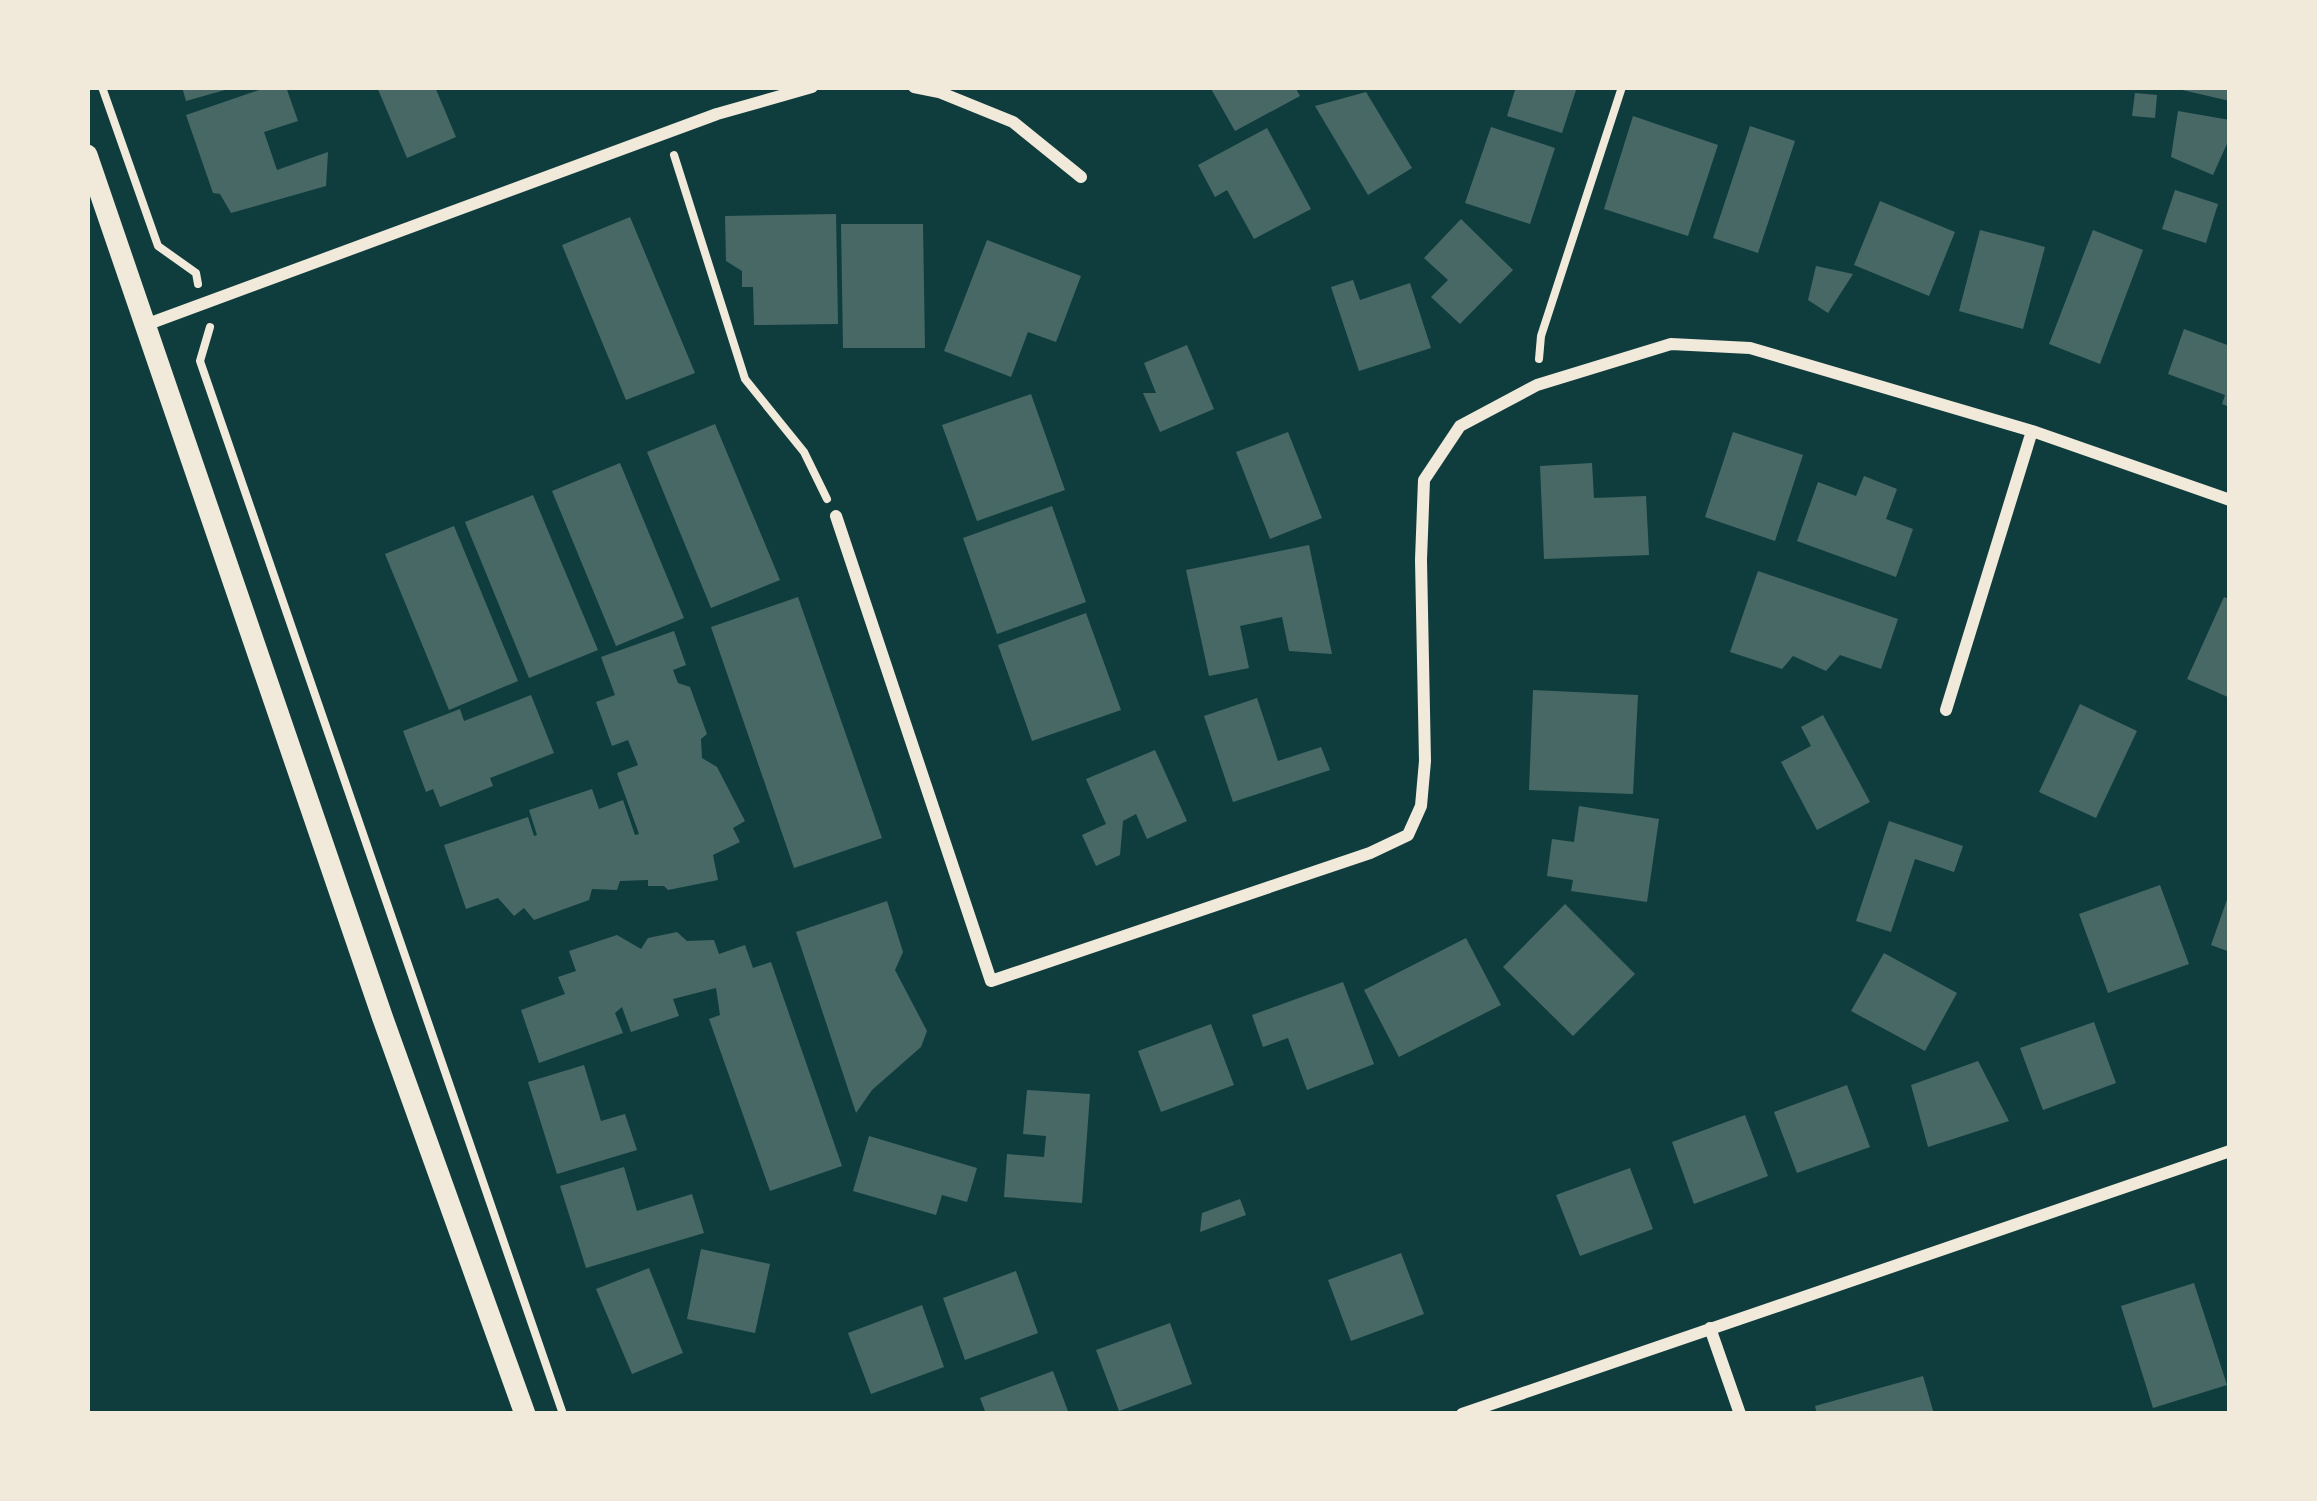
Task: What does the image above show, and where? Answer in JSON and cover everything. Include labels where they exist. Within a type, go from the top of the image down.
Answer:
[{"type":"street","points":[[148,324],[717,114],[812,87]]},
{"type":"street","points":[[914,87],[939,92],[1013,122],[1081,177]]},
{"type":"street","points":[[87,155],[382,1016],[525,1414]]},
{"type":"street","points":[[836,516],[991,981],[1370,853],[1408,835],[1420,806],[1425,761],[1424,480],[1460,426],[1537,385],[1671,344],[1750,348],[2032,430],[2230,500]]},
{"type":"street","points":[[1946,710],[2032,430]]},
{"type":"street","points":[[1462,1414],[2230,1151]]},
{"type":"street","points":[[1711,1328],[1739,1414]]},
{"type":"path","points":[[102,87],[158,246],[196,273],[212,332],[200,361],[562,1414]]},
{"type":"path","points":[[1537,385],[1541,336],[1622,87]]},
{"type":"path","points":[[667,134],[745,380],[804,452],[836,516]]},
{"type":"building","points":[[182,87],[231,87],[232,88],[186,101]]},
{"type":"building","points":[[268,87],[286,87],[298,121],[264,132],[277,170],[328,152],[326,186],[231,213],[220,194],[213,193],[186,115]]},
{"type":"building","points":[[377,87],[435,87],[456,137],[407,158]]},
{"type":"building","points":[[1210,87],[1295,87],[1300,96],[1235,131]]},
{"type":"building","points":[[1516,87],[1577,87],[1562,133],[1507,116]]},
{"type":"building","points":[[2230,87],[2230,101],[2178,89]]},
{"type":"building","points":[[1366,92],[1412,168],[1368,195],[1315,106]]},
{"type":"building","points":[[2135,93],[2157,95],[2155,118],[2132,116]]},
{"type":"building","points":[[2178,111],[2230,120],[2230,137],[2213,175],[2171,157]]},
{"type":"building","points":[[1633,116],[1718,145],[1688,236],[1604,209]]},
{"type":"building","points":[[1750,126],[1795,141],[1758,253],[1713,238]]},
{"type":"building","points":[[1491,127],[1555,148],[1530,224],[1465,203]]},
{"type":"building","points":[[1267,128],[1311,209],[1254,239],[1227,190],[1215,197],[1198,165]]},
{"type":"building","points":[[2175,190],[2218,204],[2206,243],[2162,229]]},
{"type":"building","points":[[1880,201],[1955,232],[1929,296],[1854,265]]},
{"type":"building","points":[[836,214],[838,324],[754,325],[753,287],[742,287],[742,271],[726,261],[725,216]]},
{"type":"building","points":[[630,217],[695,373],[626,400],[562,245]]},
{"type":"building","points":[[1461,219],[1513,270],[1460,324],[1431,297],[1448,280],[1424,258]]},
{"type":"building","points":[[841,224],[923,224],[925,348],[843,348]]},
{"type":"building","points":[[1980,230],[2045,247],[2023,329],[1959,311]]},
{"type":"building","points":[[2093,230],[2143,250],[2100,364],[2049,344]]},
{"type":"building","points":[[987,240],[1081,276],[1056,342],[1028,332],[1011,377],[944,351]]},
{"type":"building","points":[[1816,266],[1853,274],[1828,313],[1808,300]]},
{"type":"building","points":[[1353,280],[1360,300],[1410,283],[1431,348],[1359,371],[1331,287]]},
{"type":"building","points":[[2184,329],[2230,346],[2230,407],[2222,404],[2225,395],[2168,374]]},
{"type":"building","points":[[1187,345],[1214,409],[1160,432],[1143,393],[1156,393],[1144,363]]},
{"type":"building","points":[[1031,394],[1065,490],[977,521],[942,425]]},
{"type":"building","points":[[715,424],[780,580],[711,608],[647,452]]},
{"type":"building","points":[[1288,432],[1322,518],[1270,539],[1236,452]]},
{"type":"building","points":[[1733,432],[1803,455],[1775,541],[1705,517]]},
{"type":"building","points":[[620,463],[684,618],[616,646],[552,491]]},
{"type":"building","points":[[1592,463],[1594,498],[1646,496],[1649,555],[1544,559],[1540,466]]},
{"type":"building","points":[[1864,476],[1897,489],[1886,519],[1913,529],[1896,577],[1797,541],[1818,482],[1856,496]]},
{"type":"building","points":[[533,495],[598,650],[529,678],[465,522]]},
{"type":"building","points":[[1052,506],[1086,602],[997,634],[963,538]]},
{"type":"building","points":[[454,526],[518,681],[449,710],[385,554]]},
{"type":"building","points":[[1309,545],[1332,654],[1289,651],[1282,617],[1240,626],[1249,668],[1209,676],[1186,570]]},
{"type":"building","points":[[1758,571],[1898,619],[1881,669],[1840,655],[1826,671],[1793,656],[1782,669],[1730,652]]},
{"type":"building","points":[[798,597],[882,838],[794,868],[711,627]]},
{"type":"building","points":[[2224,597],[2230,600],[2230,698],[2187,679]]},
{"type":"building","points":[[1086,613],[1121,710],[1032,741],[998,645]]},
{"type":"building","points":[[674,631],[686,665],[673,670],[678,683],[690,687],[707,734],[701,739],[702,758],[717,767],[745,821],[733,828],[740,842],[713,855],[718,880],[668,890],[648,886],[648,880],[620,881],[617,890],[592,889],[589,900],[534,920],[524,908],[514,916],[498,898],[466,909],[444,845],[528,817],[537,835],[529,810],[592,789],[599,809],[623,800],[635,835],[639,834],[617,773],[638,765],[628,740],[612,746],[596,702],[615,695],[601,657]]},
{"type":"building","points":[[1533,690],[1638,695],[1633,794],[1529,790]]},
{"type":"building","points":[[531,695],[554,753],[490,778],[493,786],[440,807],[433,789],[426,792],[403,731],[460,709],[464,721]]},
{"type":"building","points":[[1257,698],[1278,761],[1321,747],[1330,770],[1233,802],[1204,716]]},
{"type":"building","points":[[2080,704],[2137,731],[2096,818],[2039,792]]},
{"type":"building","points":[[1823,715],[1870,802],[1817,830],[1781,762],[1811,746],[1801,727]]},
{"type":"building","points":[[1155,750],[1187,821],[1147,839],[1136,814],[1123,821],[1120,855],[1096,866],[1082,835],[1106,824],[1086,779]]},
{"type":"building","points":[[1579,806],[1659,819],[1647,902],[1571,891],[1573,880],[1547,876],[1552,839],[1574,842]]},
{"type":"building","points":[[1889,821],[1963,846],[1954,872],[1915,859],[1891,932],[1856,921]]},
{"type":"building","points":[[2160,885],[2189,964],[2108,993],[2079,914]]},
{"type":"building","points":[[2230,894],[2230,952],[2211,945]]},
{"type":"building","points":[[887,901],[903,952],[895,970],[927,1031],[921,1047],[872,1090],[856,1113],[796,932]]},
{"type":"building","points":[[1565,904],[1635,974],[1573,1036],[1503,967]]},
{"type":"building","points":[[677,932],[687,941],[714,940],[719,954],[745,945],[753,968],[771,962],[842,1166],[770,1191],[709,1019],[720,1015],[716,988],[673,999],[679,1016],[631,1032],[622,1007],[615,1013],[623,1033],[539,1063],[521,1010],[565,994],[558,977],[576,971],[569,951],[617,935],[641,949],[648,938]]},
{"type":"building","points":[[1466,938],[1501,1005],[1399,1057],[1364,990]]},
{"type":"building","points":[[1884,953],[1957,993],[1925,1051],[1851,1011]]},
{"type":"building","points":[[1343,982],[1374,1064],[1307,1090],[1288,1038],[1263,1047],[1252,1015]]},
{"type":"building","points":[[2094,1022],[2116,1083],[2043,1110],[2020,1048]]},
{"type":"building","points":[[1211,1024],[1234,1085],[1161,1112],[1138,1051]]},
{"type":"building","points":[[1978,1061],[2009,1121],[1928,1147],[1911,1085]]},
{"type":"building","points":[[584,1065],[601,1121],[625,1114],[637,1150],[557,1174],[528,1082]]},
{"type":"building","points":[[1847,1085],[1870,1147],[1797,1173],[1774,1112]]},
{"type":"building","points":[[1027,1090],[1090,1094],[1082,1203],[1004,1197],[1007,1154],[1044,1157],[1046,1136],[1023,1134]]},
{"type":"building","points":[[1745,1115],[1768,1176],[1694,1204],[1672,1142]]},
{"type":"building","points":[[869,1136],[977,1168],[967,1202],[942,1195],[936,1215],[853,1191]]},
{"type":"building","points":[[624,1167],[637,1211],[692,1194],[704,1233],[586,1268],[560,1186]]},
{"type":"building","points":[[1630,1168],[1653,1229],[1580,1256],[1556,1195]]},
{"type":"building","points":[[1240,1199],[1246,1215],[1200,1232],[1202,1213]]},
{"type":"building","points":[[701,1249],[770,1264],[755,1333],[687,1319]]},
{"type":"building","points":[[1401,1253],[1424,1314],[1351,1341],[1328,1280]]},
{"type":"building","points":[[649,1268],[683,1353],[632,1374],[596,1289]]},
{"type":"building","points":[[1016,1271],[1038,1333],[965,1360],[943,1298]]},
{"type":"building","points":[[2194,1283],[2227,1385],[2153,1408],[2121,1306]]},
{"type":"building","points":[[922,1305],[944,1367],[871,1394],[848,1333]]},
{"type":"building","points":[[1170,1323],[1192,1384],[1119,1411],[1096,1350]]},
{"type":"building","points":[[1053,1371],[1069,1414],[986,1414],[980,1398]]},
{"type":"building","points":[[1923,1376],[1934,1414],[1817,1414],[1815,1406]]}]
